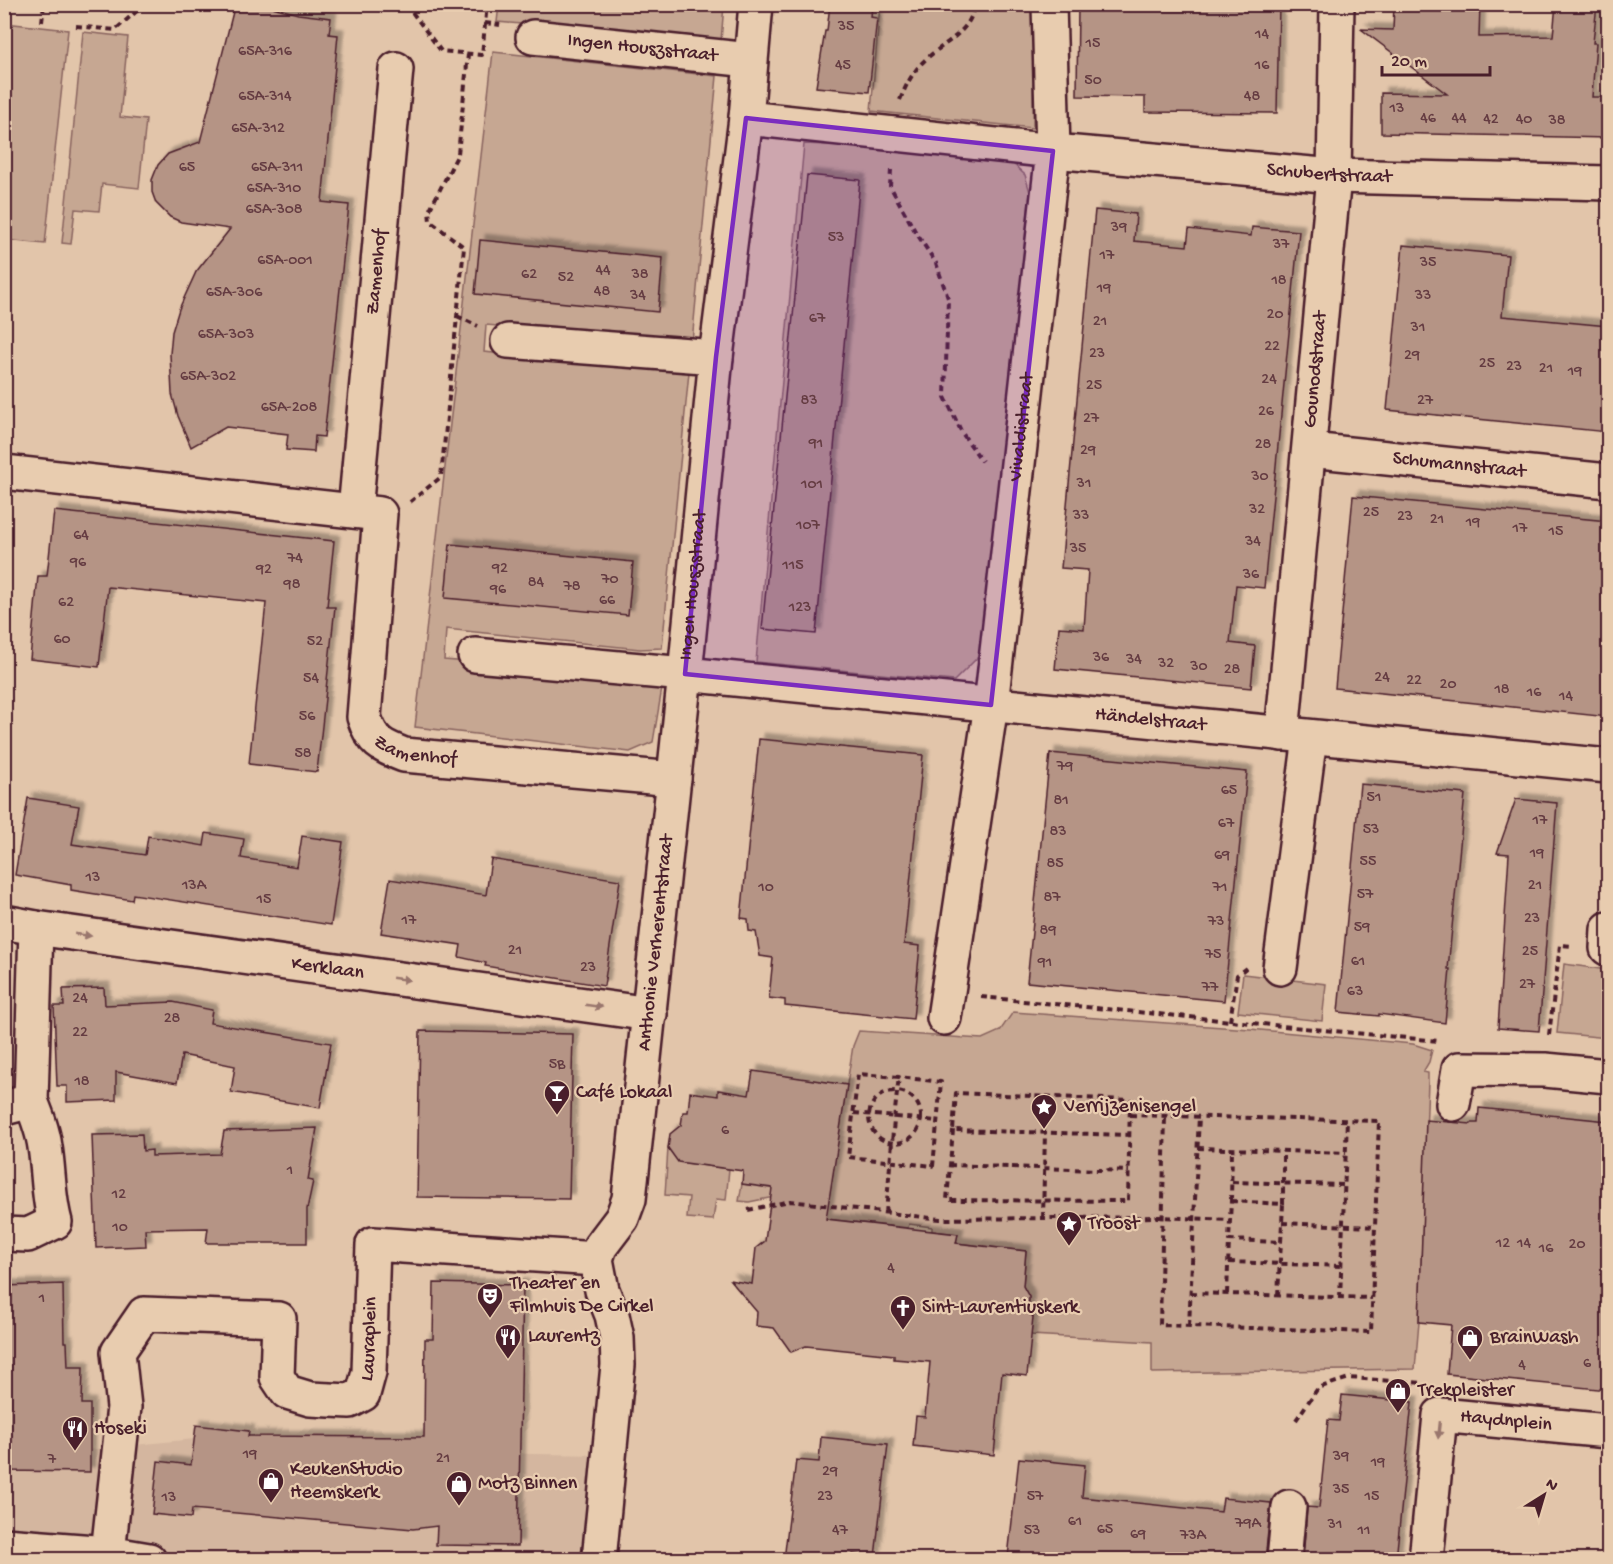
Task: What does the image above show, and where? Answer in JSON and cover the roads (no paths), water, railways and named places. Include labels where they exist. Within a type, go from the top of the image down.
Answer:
[{"type":"street","name":"Ingen Houszstraat","points":[[475,655],[685,674],[716,357],[746,118],[756,4]]},
{"type":"street","name":"Vivaldistraat","points":[[991,705],[1053,151],[1049,4]]},
{"type":"street","name":"Gounodstraat","points":[[1296,735],[1310,450],[1334,177],[1337,4]]},
{"type":"street","name":"Ingen Houszstraat","points":[[533,37],[750,60]]},
{"type":"street","name":"Zamenhof","points":[[396,69],[368,512],[364,717],[369,734],[384,747],[404,755],[674,778]]},
{"type":"street","points":[[746,118],[1053,151]]},
{"type":"street","name":"Schubertstraat","points":[[1053,151],[1334,177],[1608,183]]},
{"type":"street","points":[[508,340],[716,357]]},
{"type":"street","name":"Schumannstraat","points":[[1310,450],[1608,480]]},
{"type":"street","points":[[4,472],[368,512]]},
{"type":"street","name":"Händelstraat","points":[[685,674],[1608,766]]},
{"type":"street","name":"Anthonie Verherentstraat","points":[[596,1259],[600,1246],[622,1218],[629,1199],[685,674]]},
{"type":"street","points":[[945,1006],[991,705]]},
{"type":"street","points":[[1280,968],[1296,735]]},
{"type":"street","name":"Kerklaan","points":[[4,922],[650,1014]]},
{"type":"street","points":[[4,1233],[28,1234],[55,1222],[49,1200],[45,1144],[38,1118],[18,1104],[36,928]]},
{"type":"street","points":[[1453,1104],[1459,1069],[1545,1070],[1608,1076]]},
{"type":"street","name":"Lauraplein","points":[[108,1553],[124,1407],[118,1352],[144,1314],[279,1319],[278,1377],[287,1392],[310,1399],[350,1401],[363,1394],[369,1372],[373,1244],[596,1259]]},
{"type":"street","points":[[596,1259],[602,1290],[612,1315],[617,1338],[618,1365],[599,1560]]},
{"type":"street","name":"Haydnplein","points":[[1426,1560],[1440,1415],[1608,1431]]},
{"type":"street","points":[[1284,1560],[1289,1508]]},
{"type":"street","points":[[4,1545],[108,1553],[149,1560]]},
{"type":"place","name":"Café Lokaal","points":[[557,1116]]},
{"type":"place","name":"Verrijzenisengel","points":[[1044,1130]]},
{"type":"place","name":"Troost","points":[[1069,1247]]},
{"type":"place","name":"Theater en Filmhuis De Cirkel","points":[[490,1319]]},
{"type":"place","name":"Sint-Laurentiuskerk","points":[[903,1331]]},
{"type":"place","name":"Laurentz","points":[[508,1360]]},
{"type":"place","name":"BrainWash","points":[[1470,1361]]},
{"type":"place","name":"Trekpleister","points":[[1398,1414]]},
{"type":"place","name":"Hoseki","points":[[75,1452]]},
{"type":"place","name":"KeukenStudio Heemskerk","points":[[271,1504]]},
{"type":"place","name":"Motz Binnen","points":[[459,1507]]}]
